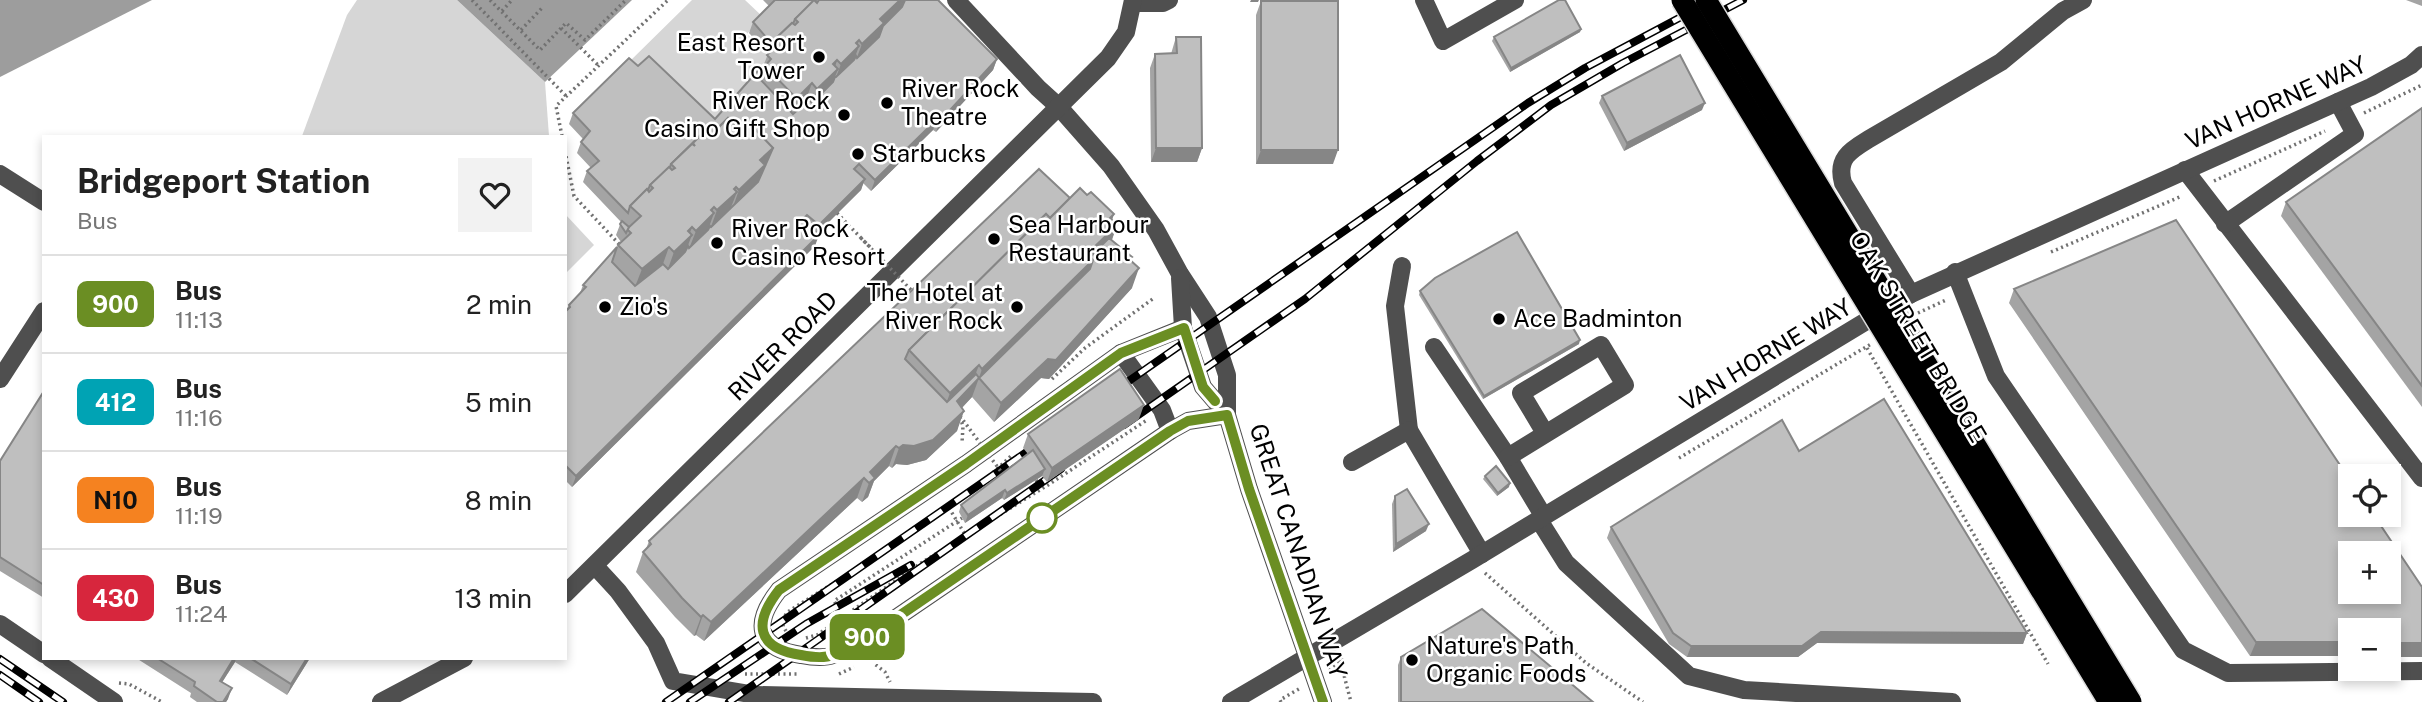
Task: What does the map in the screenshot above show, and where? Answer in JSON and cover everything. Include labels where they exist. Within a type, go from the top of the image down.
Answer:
[{"type":"highway","name":"OAK STREET BRIDGE","points":[[1682,0],[2109,702]]},
{"type":"highway","name":"OAK STREET BRIDGE","points":[[1706,0],[2132,702]]},
{"type":"street","name":"GREAT CANADIAN WAY","points":[[956,0],[1059,107],[1111,166],[1156,230],[1208,317],[1227,375],[1227,415],[1249,489],[1323,702]]},
{"type":"street","points":[[1133,1],[1163,3],[1169,0]]},
{"type":"street","points":[[1424,0],[1443,41],[1516,0]]},
{"type":"street","points":[[1911,294],[1843,183],[1842,160],[1849,151],[2001,62],[2063,11],[2083,0]]},
{"type":"street","name":"RIVER ROAD","points":[[567,592],[1118,46],[1126,32],[1133,1]]},
{"type":"street","name":"VAN HORNE WAY","points":[[1231,702],[1482,562],[1541,519],[1911,294],[2388,79],[2422,55]]},
{"type":"street","points":[[2225,224],[2355,134],[2338,102]]},
{"type":"street","points":[[2185,170],[2422,478]]},
{"type":"street","points":[[0,174],[42,201]]},
{"type":"street","points":[[1402,266],[1395,306],[1409,430],[1482,562]]},
{"type":"street","points":[[1955,272],[1996,376],[2183,650],[2228,673],[2422,671]]},
{"type":"street","name":"GREAT CANADIAN WAY","points":[[1180,274],[1184,328],[1203,387],[1227,415]]},
{"type":"street","points":[[0,379],[42,314]]},
{"type":"street","points":[[1184,328],[1121,353],[966,464],[779,590],[762,615],[762,629],[773,647],[784,652],[820,658],[833,656],[877,631],[1170,431],[1188,421],[1227,415]]},
{"type":"street","points":[[1507,457],[1625,385],[1601,345],[1521,393],[1545,433]]},
{"type":"street","points":[[1434,347],[1507,457],[1566,563],[1689,677],[1744,690],[1952,702]]},
{"type":"street","points":[[1121,353],[1162,410],[1170,431]]},
{"type":"street","points":[[1352,461],[1409,430]]},
{"type":"street","points":[[595,566],[618,591],[656,643],[673,681],[756,695],[1093,702]]},
{"type":"street","points":[[0,624],[42,653]]},
{"type":"street","points":[[53,660],[114,702]]},
{"type":"street","points":[[381,702],[460,660]]},
{"type":"path","points":[[472,0],[567,97]]},
{"type":"path","points":[[491,0],[540,50],[566,23],[585,40],[626,0]]},
{"type":"path","points":[[502,11],[512,0]]},
{"type":"path","points":[[562,135],[556,106],[668,0]]},
{"type":"path","points":[[521,30],[542,8]]},
{"type":"path","points":[[561,28],[600,66]]},
{"type":"path","points":[[2048,253],[2348,121],[2422,85]]},
{"type":"path","points":[[567,161],[574,196],[621,245],[613,255]]},
{"type":"path","points":[[837,213],[922,301]]},
{"type":"path","points":[[861,238],[870,247]]},
{"type":"path","points":[[1915,315],[1964,291]]},
{"type":"path","points":[[1048,382],[1085,348],[1154,298]]},
{"type":"path","points":[[1676,459],[1875,341]]},
{"type":"path","points":[[1867,348],[2048,664]]},
{"type":"path","points":[[981,431],[962,443],[962,426],[956,410],[1009,483]]},
{"type":"path","points":[[802,639],[817,635],[921,563],[1042,489],[1139,422],[1149,419]]},
{"type":"path","points":[[794,635],[783,626],[786,613],[949,508],[990,476],[1016,451]]},
{"type":"path","points":[[990,476],[995,483]]},
{"type":"path","points":[[1036,480],[1042,489]]},
{"type":"path","points":[[1006,499],[1011,506]]},
{"type":"path","points":[[949,508],[966,536]]},
{"type":"path","points":[[850,627],[834,601],[962,518]]},
{"type":"path","points":[[1482,562],[1586,663],[1643,702]]},
{"type":"path","points":[[862,650],[869,660],[885,672],[897,699]]},
{"type":"path","points":[[1339,654],[1351,702]]},
{"type":"path","points":[[1334,667],[1348,654]]},
{"type":"shaded area","points":[[0,0],[152,0],[0,77]]},
{"type":"shaded area","points":[[357,0],[457,0],[545,82],[549,135],[302,135],[347,15]]},
{"type":"shaded area","points":[[457,0],[632,0],[545,82]]},
{"type":"shaded area","points":[[692,0],[745,0],[763,17],[747,34],[771,58],[768,69],[711,127],[627,64]]},
{"type":"shaded area","points":[[567,216],[594,245],[567,272]]},
{"type":"building","points":[[775,0],[816,0],[772,44],[753,22]]},
{"type":"building","name":"East Resort Tower","points":[[814,0],[817,3],[819,0],[900,0],[880,19],[884,23],[862,44],[859,40],[856,43],[859,46],[841,64],[837,60],[833,64],[838,69],[817,89],[812,83],[798,100],[765,66],[771,59],[767,55],[778,45],[774,40],[792,23],[795,25],[798,22],[795,19]]},
{"type":"building","name":"River Rock Casino Resort","points":[[905,0],[938,0],[997,59],[940,121],[937,119],[875,180],[859,164],[854,169],[865,179],[819,225],[807,215],[802,220],[819,235],[576,476],[567,467],[569,305],[617,247],[612,262],[635,286],[663,264],[668,269],[688,246],[689,248],[758,182],[773,148],[747,121],[739,129],[728,118],[718,128],[713,123],[630,206],[628,213],[587,171],[599,161],[581,142],[590,131],[573,113],[629,58],[638,66],[649,56],[715,119],[761,67],[763,70],[760,79],[793,114],[807,97],[812,103],[856,56],[857,58],[879,37],[883,26],[902,7]]},
{"type":"building","points":[[1333,0],[1333,1],[1273,1]]},
{"type":"building","points":[[1559,0],[1565,0],[1581,29],[1511,68],[1494,37]]},
{"type":"building","points":[[1261,1],[1338,1],[1338,150],[1261,150]]},
{"type":"building","points":[[1176,37],[1201,37],[1202,148],[1156,148],[1155,54],[1177,53]]},
{"type":"building","points":[[1680,55],[1705,103],[1627,143],[1602,96]]},
{"type":"building","points":[[2422,108],[2422,386],[2286,202]]},
{"type":"building","points":[[728,118],[739,129],[747,121],[773,148],[760,160],[765,165],[739,190],[736,187],[734,189],[737,192],[717,210],[714,207],[711,210],[714,213],[696,231],[692,227],[688,231],[692,235],[674,252],[669,247],[642,269],[618,245],[631,233],[627,229],[641,216],[630,206],[647,189],[649,192],[653,188],[650,185],[669,167],[672,170],[675,168],[671,164],[692,144],[695,146],[693,143],[713,123],[718,128]]},
{"type":"building","points":[[1039,169],[1070,198],[1050,218],[1046,214],[909,350],[905,359],[947,402],[976,374],[979,378],[957,401],[964,411],[933,440],[914,446],[896,446],[870,472],[875,478],[869,483],[864,478],[711,622],[703,615],[701,617],[643,552],[651,544],[649,541]]},
{"type":"building","name":"The Hotel at River Rock","points":[[1080,188],[1087,195],[1091,192],[1114,214],[1110,218],[1117,225],[1087,254],[1093,260],[982,369],[979,365],[950,393],[909,350],[1046,214],[1050,218]]},
{"type":"building","points":[[2176,220],[2339,464],[2338,527],[2382,527],[2391,541],[2338,541],[2338,604],[2401,604],[2401,556],[2422,587],[2422,643],[2401,643],[2401,618],[2338,618],[2338,642],[2256,642],[2014,289]]},
{"type":"building","points":[[622,221],[629,227],[626,233],[620,224]]},
{"type":"building","name":"Ace Badminton","points":[[1517,232],[1580,340],[1484,396],[1420,291],[1435,278]]},
{"type":"building","points":[[1109,238],[1132,257],[1129,259],[1139,268],[1056,360],[1048,359],[1001,403],[979,378],[1090,269],[1093,260],[1090,257]]},
{"type":"building","points":[[1120,369],[1144,405],[1052,468],[1028,434]]},
{"type":"building","points":[[42,394],[42,584],[0,557],[0,461]]},
{"type":"building","points":[[1884,399],[2027,633],[1821,632],[1802,646],[1691,646],[1673,633],[1611,527],[1782,420],[1799,451]]},
{"type":"building","points":[[1033,450],[1045,469],[1007,493],[1005,490],[968,515],[961,505]]},
{"type":"building","points":[[1496,466],[1510,483],[1498,493],[1485,476]]},
{"type":"building","points":[[1407,489],[1429,524],[1396,544],[1395,496]]},
{"type":"building","points":[[1482,609],[1593,702],[1401,702],[1401,657]]},
{"type":"building","points":[[160,660],[233,660],[220,681],[232,688],[223,702],[217,702],[194,686],[195,682]]},
{"type":"building","points":[[253,660],[306,660],[291,684]]},
{"type":"railway","points":[[1113,392],[1528,103],[1585,68],[1713,0]]},
{"type":"railway","points":[[1124,425],[1305,299],[1551,105],[1623,63],[1743,0]]},
{"type":"railway","points":[[666,702],[1041,442]]},
{"type":"railway","points":[[729,702],[1061,469]]},
{"type":"railway","points":[[690,702],[806,624],[911,565]]},
{"type":"railway","points":[[0,659],[63,702]]},
{"type":"railway","points":[[0,675],[39,702]]},
{"type":"bus line","name":"900","points":[[1215,401],[1203,387],[1184,328],[1121,353],[966,464],[779,590],[762,615],[762,629],[773,647],[784,652],[820,658],[833,656],[877,631],[1170,431],[1188,421],[1227,415],[1249,489],[1323,702]]},
{"type":"place","name":"East Resort Tower","points":[[819,57]]},
{"type":"place","name":"River Rock Theatre","points":[[887,103]]},
{"type":"place","name":"River Rock Casino Gift Shop","points":[[844,115]]},
{"type":"place","name":"Starbucks","points":[[858,154]]},
{"type":"place","name":"Sea Harbour Restaurant","points":[[994,239]]},
{"type":"place","name":"River Rock Casino Resort","points":[[717,243]]},
{"type":"place","name":"Zio's","points":[[605,307]]},
{"type":"place","name":"The Hotel at River Rock","points":[[1017,307]]},
{"type":"place","name":"Ace Badminton","points":[[1499,319]]},
{"type":"place","name":"Nature's Path Organic Foods","points":[[1412,660]]}]
